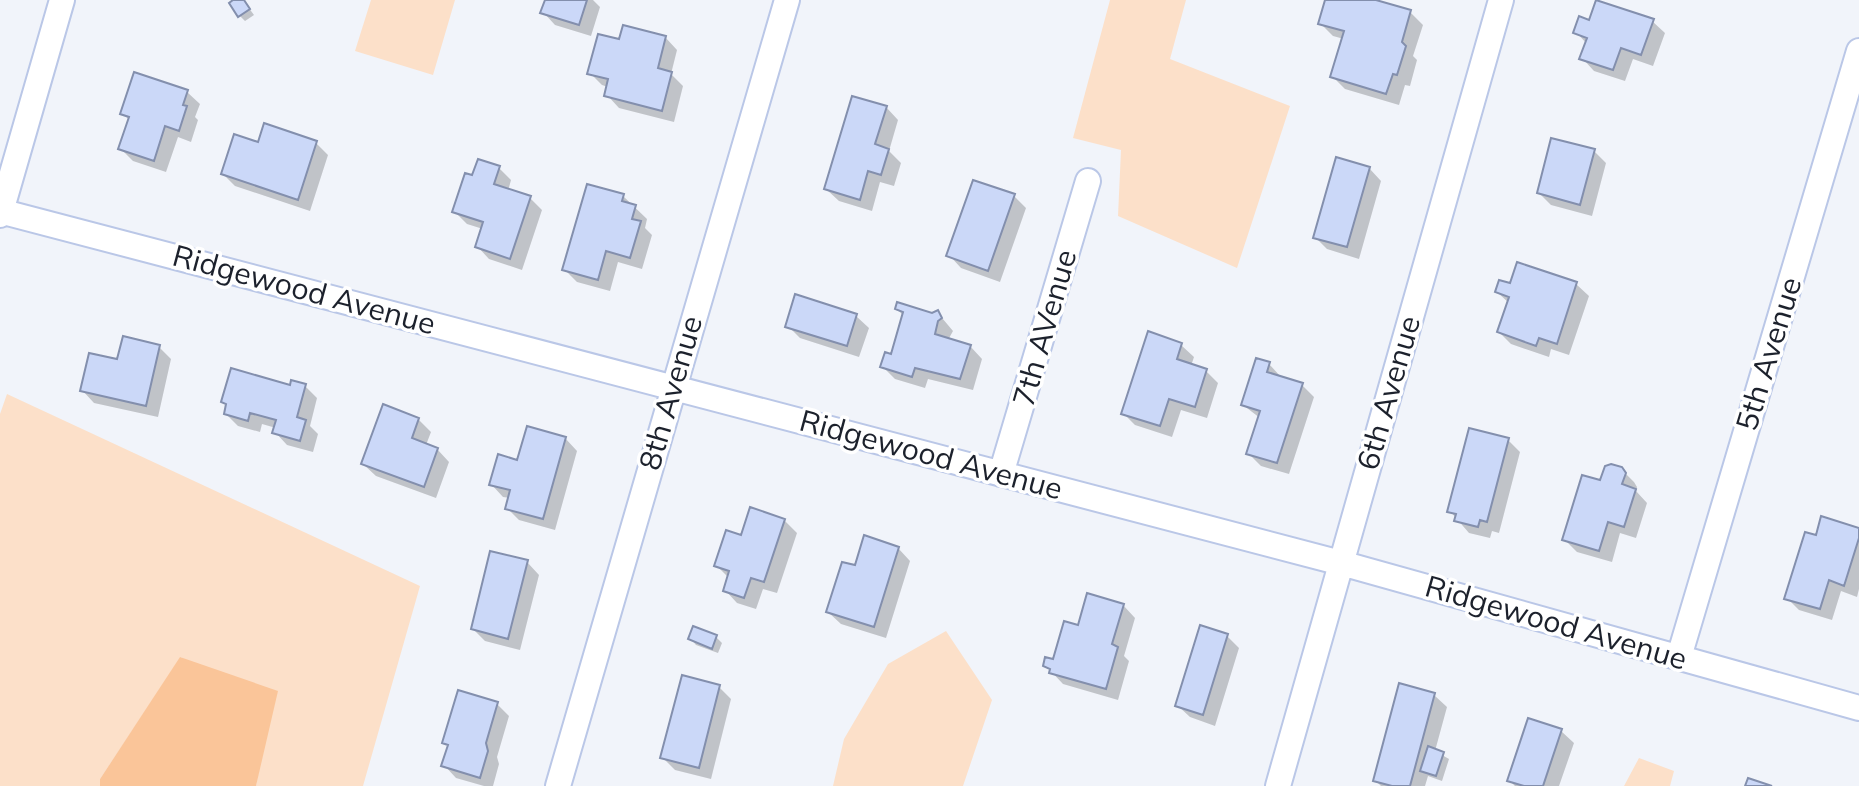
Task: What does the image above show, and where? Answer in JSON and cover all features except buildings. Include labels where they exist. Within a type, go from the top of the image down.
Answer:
[{"type":"street","points":[[0,212],[62,0]]},
{"type":"street","name":"8th Avenue","points":[[558,786],[787,0]]},
{"type":"street","name":"6th Avenue","points":[[1278,786],[1501,0]]},
{"type":"street","name":"5th Avenue","points":[[1679,657],[1859,51]]},
{"type":"street","name":"7th AVenue","points":[[1001,474],[1088,181]]},
{"type":"street","name":"Ridgewood Avenue","points":[[0,212],[1341,563],[1859,708]]},
{"type":"shaded area","points":[[371,0],[455,0],[433,75],[355,51]]},
{"type":"shaded area","points":[[1110,0],[1186,0],[1170,59],[1290,106],[1237,268],[1118,216],[1121,150],[1073,138]]},
{"type":"shaded area","points":[[7,394],[420,586],[363,786],[256,786],[259,769],[181,657],[100,779],[100,786],[0,786],[0,414]]},
{"type":"shaded area","points":[[946,631],[992,700],[963,786],[833,786],[844,739],[888,664]]},
{"type":"shaded area","points":[[180,657],[278,691],[256,786],[100,786],[100,779]]},
{"type":"shaded area","points":[[1639,758],[1674,771],[1670,786],[1624,786]]}]
